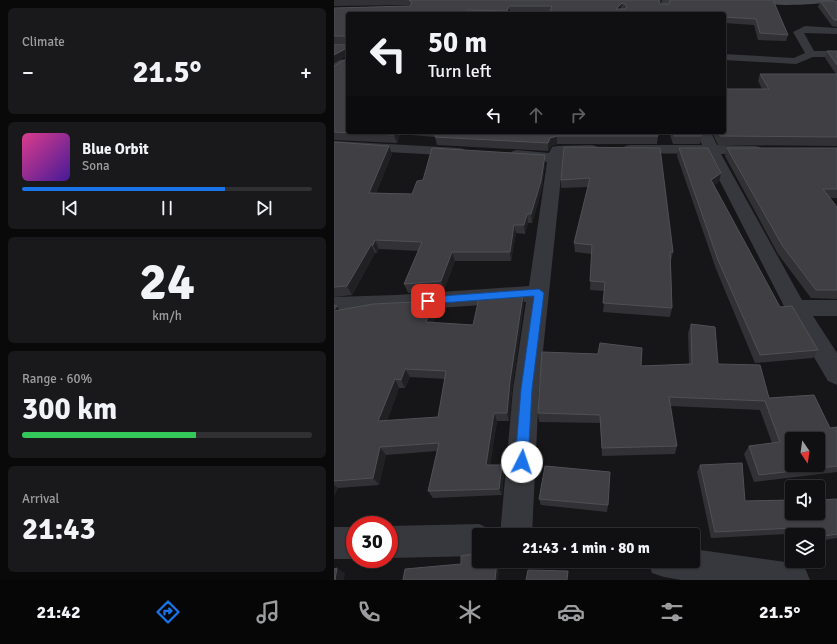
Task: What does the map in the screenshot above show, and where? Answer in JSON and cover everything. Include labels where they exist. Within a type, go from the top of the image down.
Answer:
[{"type":"street","points":[[765,0],[782,2],[831,0]]},
{"type":"street","points":[[811,54],[798,32],[805,29],[837,31]]},
{"type":"street","points":[[726,57],[796,61],[811,54],[837,54]]},
{"type":"street","points":[[334,71],[342,62]]},
{"type":"street","points":[[619,149],[708,141],[766,150]]},
{"type":"street","points":[[708,141],[796,308],[837,374]]},
{"type":"street","points":[[334,145],[476,153]]},
{"type":"street","points":[[516,528],[526,389],[556,148]]},
{"type":"street","points":[[500,154],[556,148],[604,149]]},
{"type":"street","points":[[334,305],[396,303],[539,293]]},
{"type":"street","points":[[796,308],[837,308]]},
{"type":"street","points":[[398,542],[472,540]]},
{"type":"street","points":[[334,543],[346,543]]},
{"type":"street","points":[[700,566],[793,580]]},
{"type":"building","points":[[409,0],[659,0],[660,4],[669,4],[670,0],[773,0],[788,35],[760,33],[756,19],[726,17],[726,12],[550,12],[552,6],[509,6],[507,11],[467,10],[465,12],[346,12],[346,36],[334,36],[334,8],[410,6],[412,3]],"holes":[[[622,3],[627,7],[625,9],[616,9]]]},
{"type":"building","points":[[820,1],[837,1],[837,20],[834,20]]},
{"type":"building","points":[[334,44],[346,44],[346,49],[334,55]]},
{"type":"building","points":[[827,51],[837,51],[837,65]]},
{"type":"building","points":[[346,59],[346,133],[334,132],[334,66]]},
{"type":"building","points":[[760,74],[837,74],[837,137],[720,136],[719,134],[726,134],[726,89],[769,89]]},
{"type":"building","points":[[374,134],[394,134],[394,135]]},
{"type":"building","points":[[436,134],[658,134],[658,136],[557,136],[550,138],[548,143],[435,137]]},
{"type":"building","points":[[674,134],[701,134],[702,136],[674,136]]},
{"type":"building","points":[[334,142],[389,146],[369,193],[412,194],[417,181],[423,180],[432,148],[545,155],[541,181],[531,214],[527,214],[524,225],[514,225],[510,252],[452,252],[441,281],[404,284],[422,242],[375,240],[347,286],[334,287]]},
{"type":"building","points":[[564,147],[660,148],[673,252],[670,252],[672,308],[603,303],[605,282],[590,281],[592,245],[574,243],[590,178],[561,180]]},
{"type":"building","points":[[679,148],[708,148],[721,173],[711,180],[780,307],[792,306],[818,350],[760,355],[718,260]]},
{"type":"building","points":[[727,148],[837,148],[837,189],[823,189],[837,207],[837,290],[816,290],[782,245]]},
{"type":"building","points":[[523,295],[510,381],[507,413],[494,413],[486,465],[502,465],[499,489],[428,491],[439,443],[380,447],[373,478],[334,481],[334,311],[373,304],[434,301],[426,322],[473,325],[479,298]],"holes":[[[405,369],[446,371],[438,417],[378,421],[395,379],[401,380]]]},
{"type":"building","points":[[691,324],[715,327],[718,364],[760,365],[769,398],[814,395],[830,428],[837,427],[837,466],[825,467],[825,432],[785,432],[785,472],[759,475],[749,446],[780,442],[765,401],[669,397],[677,446],[602,448],[600,415],[538,413],[542,352],[598,354],[600,343],[642,348],[641,366],[692,364]]},
{"type":"building","points":[[742,463],[745,501],[785,500],[785,520],[825,520],[825,500],[837,499],[837,534],[825,536],[825,528],[785,528],[715,532],[700,465]]},
{"type":"building","points":[[545,466],[610,472],[608,505],[539,499]]},
{"type":"building","points":[[472,554],[472,568],[496,568],[495,580],[403,580],[405,569],[461,564],[461,556]]},
{"type":"building","points":[[337,568],[335,580],[334,580],[334,569]]},
{"type":"building","points":[[528,570],[568,571],[567,580],[526,580]]},
{"type":"route","points":[[428,301],[539,293],[526,389],[522,462]]}]
